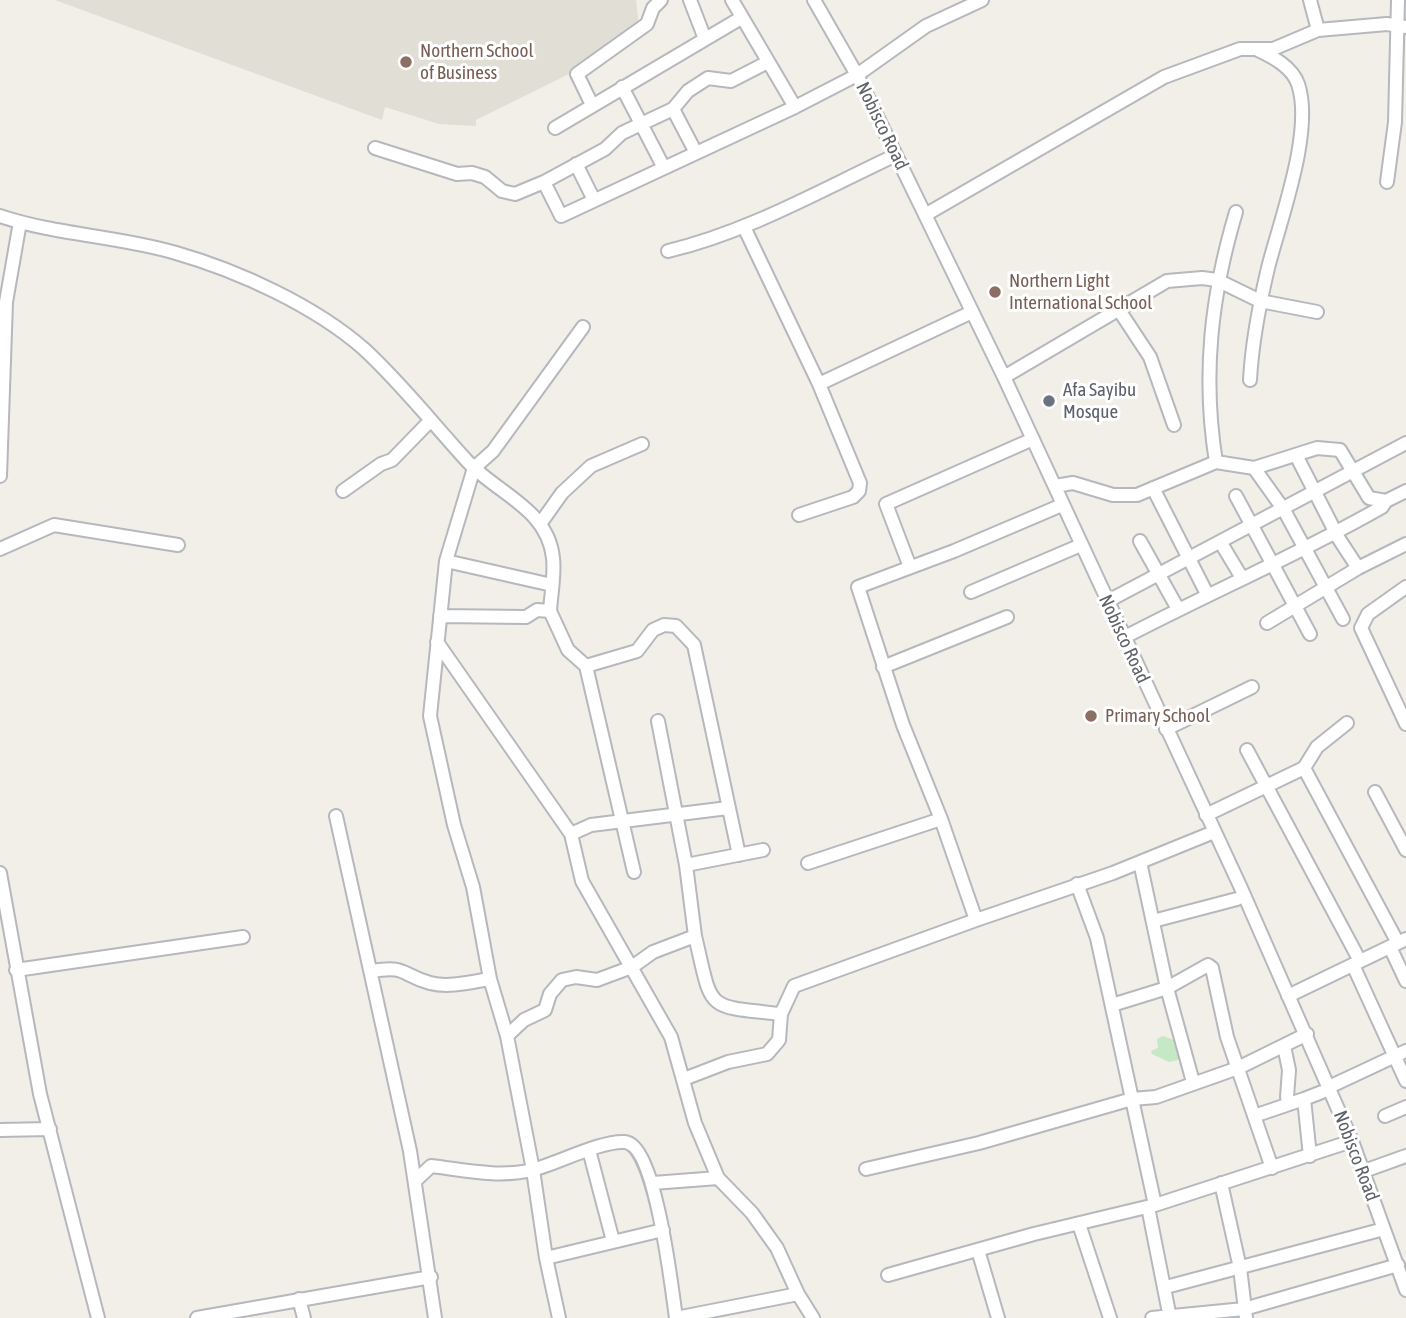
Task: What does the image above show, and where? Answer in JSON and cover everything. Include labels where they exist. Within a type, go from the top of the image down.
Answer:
[{"type":"street","points":[[593,105],[576,74],[647,24],[653,8],[661,0]]},
{"type":"street","points":[[690,0],[705,39]]},
{"type":"street","points":[[732,0],[766,63],[795,107]]},
{"type":"street","name":"Nobisco Road","points":[[814,0],[857,75],[1004,377],[1122,638],[1307,1034],[1326,1090],[1352,1141],[1384,1229],[1399,1256],[1406,1290]]},
{"type":"street","points":[[544,182],[561,216],[695,151],[795,107],[857,75],[926,26],[982,0]]},
{"type":"street","points":[[1310,0],[1318,30]]},
{"type":"street","points":[[1387,182],[1395,122],[1401,26],[1398,0]]},
{"type":"street","points":[[555,128],[741,18]]},
{"type":"street","points":[[925,215],[1164,77],[1240,49],[1273,48],[1318,30],[1401,26]]},
{"type":"street","points":[[1250,380],[1252,343],[1260,301],[1298,155],[1301,102],[1298,82],[1290,69],[1258,50]]},
{"type":"street","points":[[375,148],[457,174],[472,173],[485,177],[502,191],[516,194],[544,182],[641,125],[673,110],[688,91],[708,78],[731,82],[766,63]]},
{"type":"street","points":[[622,87],[663,166]]},
{"type":"street","points":[[673,110],[695,151]]},
{"type":"street","points":[[668,251],[709,241],[744,227],[895,155]]},
{"type":"street","points":[[576,164],[594,200]]},
{"type":"street","points":[[1216,462],[1207,382],[1217,280],[1236,212]]},
{"type":"street","points":[[0,216],[177,253],[261,286],[320,317],[364,350],[474,468],[532,512],[550,539],[554,560],[550,611],[568,650],[586,666],[634,872]]},
{"type":"street","points":[[0,476],[6,302],[20,222]]},
{"type":"street","points":[[744,227],[819,384],[860,483],[859,491],[853,497],[799,515]]},
{"type":"street","points":[[1004,377],[1167,281],[1202,278],[1217,280],[1260,301],[1317,313]]},
{"type":"street","points":[[1119,310],[1150,357],[1174,425]]},
{"type":"street","points":[[819,384],[972,312]]},
{"type":"street","points":[[559,1318],[507,1037],[430,716],[446,561],[474,468],[493,451],[583,327]]},
{"type":"street","points":[[343,491],[381,464],[392,460],[430,421]]},
{"type":"street","points":[[910,566],[886,504],[1033,439]]},
{"type":"street","points":[[1107,602],[1317,493],[1406,443]]},
{"type":"street","points":[[540,524],[562,493],[591,466],[642,444]]},
{"type":"street","points":[[1055,486],[1073,483],[1113,495],[1137,495],[1216,462],[1254,468],[1317,448],[1328,448],[1340,450],[1369,498],[1386,501]]},
{"type":"street","points":[[1299,461],[1359,568]]},
{"type":"street","points":[[1254,468],[1283,510],[1343,620]]},
{"type":"street","points":[[1153,488],[1207,594]]},
{"type":"street","points":[[1122,638],[1207,594],[1304,551],[1406,491]]},
{"type":"street","points":[[1236,496],[1310,634]]},
{"type":"street","points":[[976,920],[883,667],[858,587],[1062,505]]},
{"type":"street","points":[[0,549],[54,525],[178,545]]},
{"type":"street","points":[[1140,541],[1178,609]]},
{"type":"street","points":[[1221,542],[1242,578]]},
{"type":"street","points":[[1267,623],[1359,568],[1406,544]]},
{"type":"street","points":[[971,592],[1081,545]]},
{"type":"street","points":[[446,561],[552,585]]},
{"type":"street","points":[[1406,587],[1368,614],[1361,628],[1406,724]]},
{"type":"street","points":[[440,616],[526,617],[537,610],[550,611]]},
{"type":"street","points":[[883,667],[1007,617]]},
{"type":"street","points":[[586,666],[637,651],[653,630],[664,625],[676,626],[694,645],[739,855]]},
{"type":"street","points":[[437,642],[571,834],[582,881],[671,1037],[695,1123],[718,1178],[752,1213],[777,1248],[797,1294],[813,1318]]},
{"type":"street","points":[[1166,729],[1252,687]]},
{"type":"street","points":[[658,721],[685,865],[695,936],[709,995],[723,1008],[781,1014]]},
{"type":"street","points":[[1206,815],[1304,768],[1317,747],[1347,723]]},
{"type":"street","points":[[1247,750],[1357,963],[1400,1053],[1406,1081]]},
{"type":"street","points":[[1304,768],[1398,943],[1406,981]]},
{"type":"street","points":[[1375,792],[1406,850]]},
{"type":"street","points":[[571,834],[591,825],[728,808]]},
{"type":"street","points":[[336,816],[410,1151],[431,1277],[435,1318]]},
{"type":"street","points":[[808,863],[941,819]]},
{"type":"street","points":[[684,1079],[728,1062],[767,1054],[779,1040],[781,1014],[794,986],[1140,862],[1214,832]]},
{"type":"street","points":[[685,865],[763,850]]},
{"type":"street","points":[[1140,862],[1167,988],[1194,1082]]},
{"type":"street","points":[[0,873],[16,970],[50,1129],[98,1318]]},
{"type":"street","points":[[1077,884],[1097,938],[1112,1005],[1152,1206],[1170,1316]]},
{"type":"street","points":[[1153,921],[1237,898]]},
{"type":"street","points":[[507,1037],[524,1020],[545,1010],[550,994],[562,980],[576,977],[597,980],[632,967],[653,952],[695,936]]},
{"type":"street","points":[[16,970],[243,937]]},
{"type":"street","points":[[1288,996],[1398,943]]},
{"type":"street","points":[[1112,1005],[1167,988],[1208,965],[1212,968],[1227,1037],[1272,1168]]},
{"type":"street","points":[[372,971],[395,967],[429,983],[448,985],[491,979]]},
{"type":"street","points":[[866,1169],[979,1143],[1132,1099],[1156,1097],[1238,1068],[1307,1034]]},
{"type":"street","points":[[1284,1046],[1289,1070],[1287,1097]]},
{"type":"street","points":[[1254,1116],[1326,1090],[1400,1053]]},
{"type":"street","points":[[1304,1099],[1310,1156]]},
{"type":"street","points":[[1385,1116],[1406,1107]]},
{"type":"street","points":[[0,1129],[50,1129]]},
{"type":"street","points":[[888,1275],[1152,1206],[1352,1141]]},
{"type":"street","points":[[410,1151],[431,1166],[502,1175],[533,1170],[589,1150],[625,1142],[633,1146],[653,1183],[676,1318],[797,1294]]},
{"type":"street","points":[[589,1150],[613,1241]]},
{"type":"street","points":[[1364,1171],[1406,1156]]},
{"type":"street","points":[[415,1181],[431,1166]]},
{"type":"street","points":[[653,1183],[718,1178]]},
{"type":"street","points":[[1220,1183],[1240,1268],[1245,1314]]},
{"type":"street","points":[[1079,1223],[1110,1318]]},
{"type":"street","points":[[1166,1287],[1384,1229]]},
{"type":"street","points":[[546,1258],[663,1230]]},
{"type":"street","points":[[978,1250],[999,1318]]},
{"type":"street","points":[[1152,1318],[1245,1314],[1399,1256]]},
{"type":"street","points":[[197,1318],[431,1277]]},
{"type":"street","points":[[299,1299],[304,1318]]},
{"type":"shaded area","name":"Northern School of Business","points":[[55,0],[636,0],[639,26],[577,70],[476,120],[476,126],[439,124],[385,107],[382,120]]},
{"type":"green space","points":[[1163,1036],[1174,1040],[1181,1059],[1169,1062],[1152,1054],[1151,1051],[1158,1048],[1157,1039]]},
{"type":"place","name":"Northern School of Business","points":[[406,62]]},
{"type":"place","name":"Northern Light International School","points":[[995,292]]},
{"type":"place","name":"Afa Sayibu Mosque","points":[[1049,401]]},
{"type":"place","name":"Primary School","points":[[1091,716]]}]
